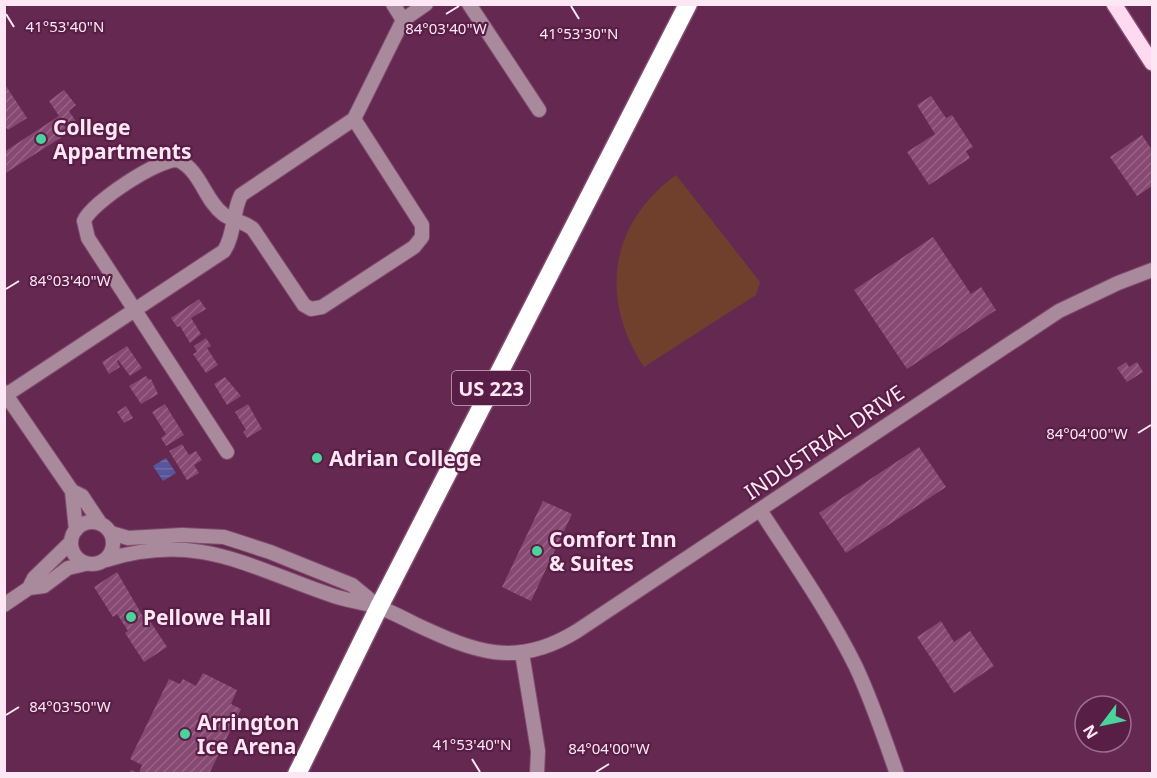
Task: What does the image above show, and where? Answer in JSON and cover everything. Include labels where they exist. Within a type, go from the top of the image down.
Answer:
[{"type":"highway","name":"US 223","points":[[297,774],[379,607],[688,4]]},
{"type":"main road","points":[[1114,4],[1152,63]]},
{"type":"street","points":[[393,4],[403,20]]},
{"type":"street","points":[[86,564],[74,555],[73,536],[76,517],[72,491],[5,393],[224,251],[232,234],[233,218],[241,195],[354,119],[403,20],[426,4]]},
{"type":"street","points":[[469,4],[539,110]]},
{"type":"street","points":[[227,452],[88,238],[84,221],[92,208],[169,159],[178,160],[193,170],[225,216],[245,222],[253,229],[297,297],[311,309],[332,301],[414,246],[422,237],[422,225],[354,119]]},
{"type":"street","name":"INDUSTRIAL DRIVE","points":[[379,607],[468,648],[505,654],[522,653],[557,643],[1059,311],[1118,283],[1152,270]]},
{"type":"street","points":[[72,491],[81,496],[106,528],[114,547],[106,560]]},
{"type":"street","points":[[760,510],[814,593],[855,666],[871,700],[897,774]]},
{"type":"street","points":[[29,588],[34,578],[87,523],[106,528],[128,538],[182,535],[224,537],[270,552],[352,585],[379,607]]},
{"type":"street","points":[[4,605],[29,588],[44,586],[68,568],[100,564],[106,560],[150,549],[201,551],[227,556],[335,597],[379,607]]},
{"type":"street","points":[[522,653],[538,751],[537,774]]},
{"type":"shaded area","points":[[676,175],[760,282],[756,295],[644,367],[630,341],[621,315],[617,289],[618,264],[625,239],[636,216]]},
{"type":"shaded area","points":[[166,458],[176,473],[163,481],[153,466]]},
{"type":"building","name":"College Appartments","points":[[4,83],[27,118],[8,130],[4,125]]},
{"type":"building","name":"College Appartments","points":[[64,90],[76,105],[69,111],[79,126],[4,174],[4,152],[59,116],[49,101]]},
{"type":"building","points":[[931,96],[946,118],[952,115],[973,147],[966,151],[970,158],[929,185],[907,152],[935,134],[917,105]]},
{"type":"building","points":[[1142,135],[1152,150],[1152,186],[1137,196],[1110,157]]},
{"type":"building","points":[[933,237],[971,294],[981,287],[996,310],[907,369],[854,290]]},
{"type":"building","points":[[199,299],[206,309],[191,318],[201,334],[190,343],[180,326],[177,327],[171,318]]},
{"type":"building","points":[[206,338],[211,346],[207,348],[218,365],[206,373],[193,354],[197,352],[194,346]]},
{"type":"building","points":[[127,346],[142,368],[130,376],[118,360],[120,367],[109,374],[102,362]]},
{"type":"building","points":[[1126,362],[1129,367],[1137,362],[1143,372],[1127,382],[1117,368]]},
{"type":"building","points":[[146,376],[149,380],[151,379],[158,394],[141,404],[129,386]]},
{"type":"building","points":[[225,377],[241,396],[227,405],[214,384]]},
{"type":"building","points":[[165,404],[184,435],[166,446],[161,438],[166,434],[152,412]]},
{"type":"building","points":[[248,404],[262,429],[247,438],[243,432],[246,430],[235,412]]},
{"type":"building","points":[[126,406],[133,418],[124,423],[117,412]]},
{"type":"building","points":[[182,444],[189,455],[196,451],[202,460],[194,465],[199,473],[187,480],[169,451]]},
{"type":"building","points":[[919,447],[946,487],[846,553],[819,513]]},
{"type":"building","name":"Comfort Inn & Suites","points":[[543,501],[572,514],[531,601],[502,587]]},
{"type":"building","name":"Pellowe Hall","points":[[117,572],[145,620],[148,618],[167,647],[144,662],[125,633],[128,631],[117,614],[113,617],[94,587]]},
{"type":"building","points":[[941,621],[954,642],[970,631],[994,666],[954,693],[917,637]]},
{"type":"building","name":"Arrington Ice Arena","points":[[203,673],[237,690],[231,704],[241,709],[209,774],[129,774],[131,770],[139,773],[142,765],[130,759],[169,679],[180,684],[183,679],[196,686]]},
{"type":"place","name":"College Appartments","points":[[41,139]]},
{"type":"place","name":"Adrian College","points":[[317,458]]},
{"type":"place","name":"Comfort Inn & Suites","points":[[537,551]]},
{"type":"place","name":"Pellowe Hall","points":[[131,617]]},
{"type":"place","name":"Arrington Ice Arena","points":[[185,734]]}]
